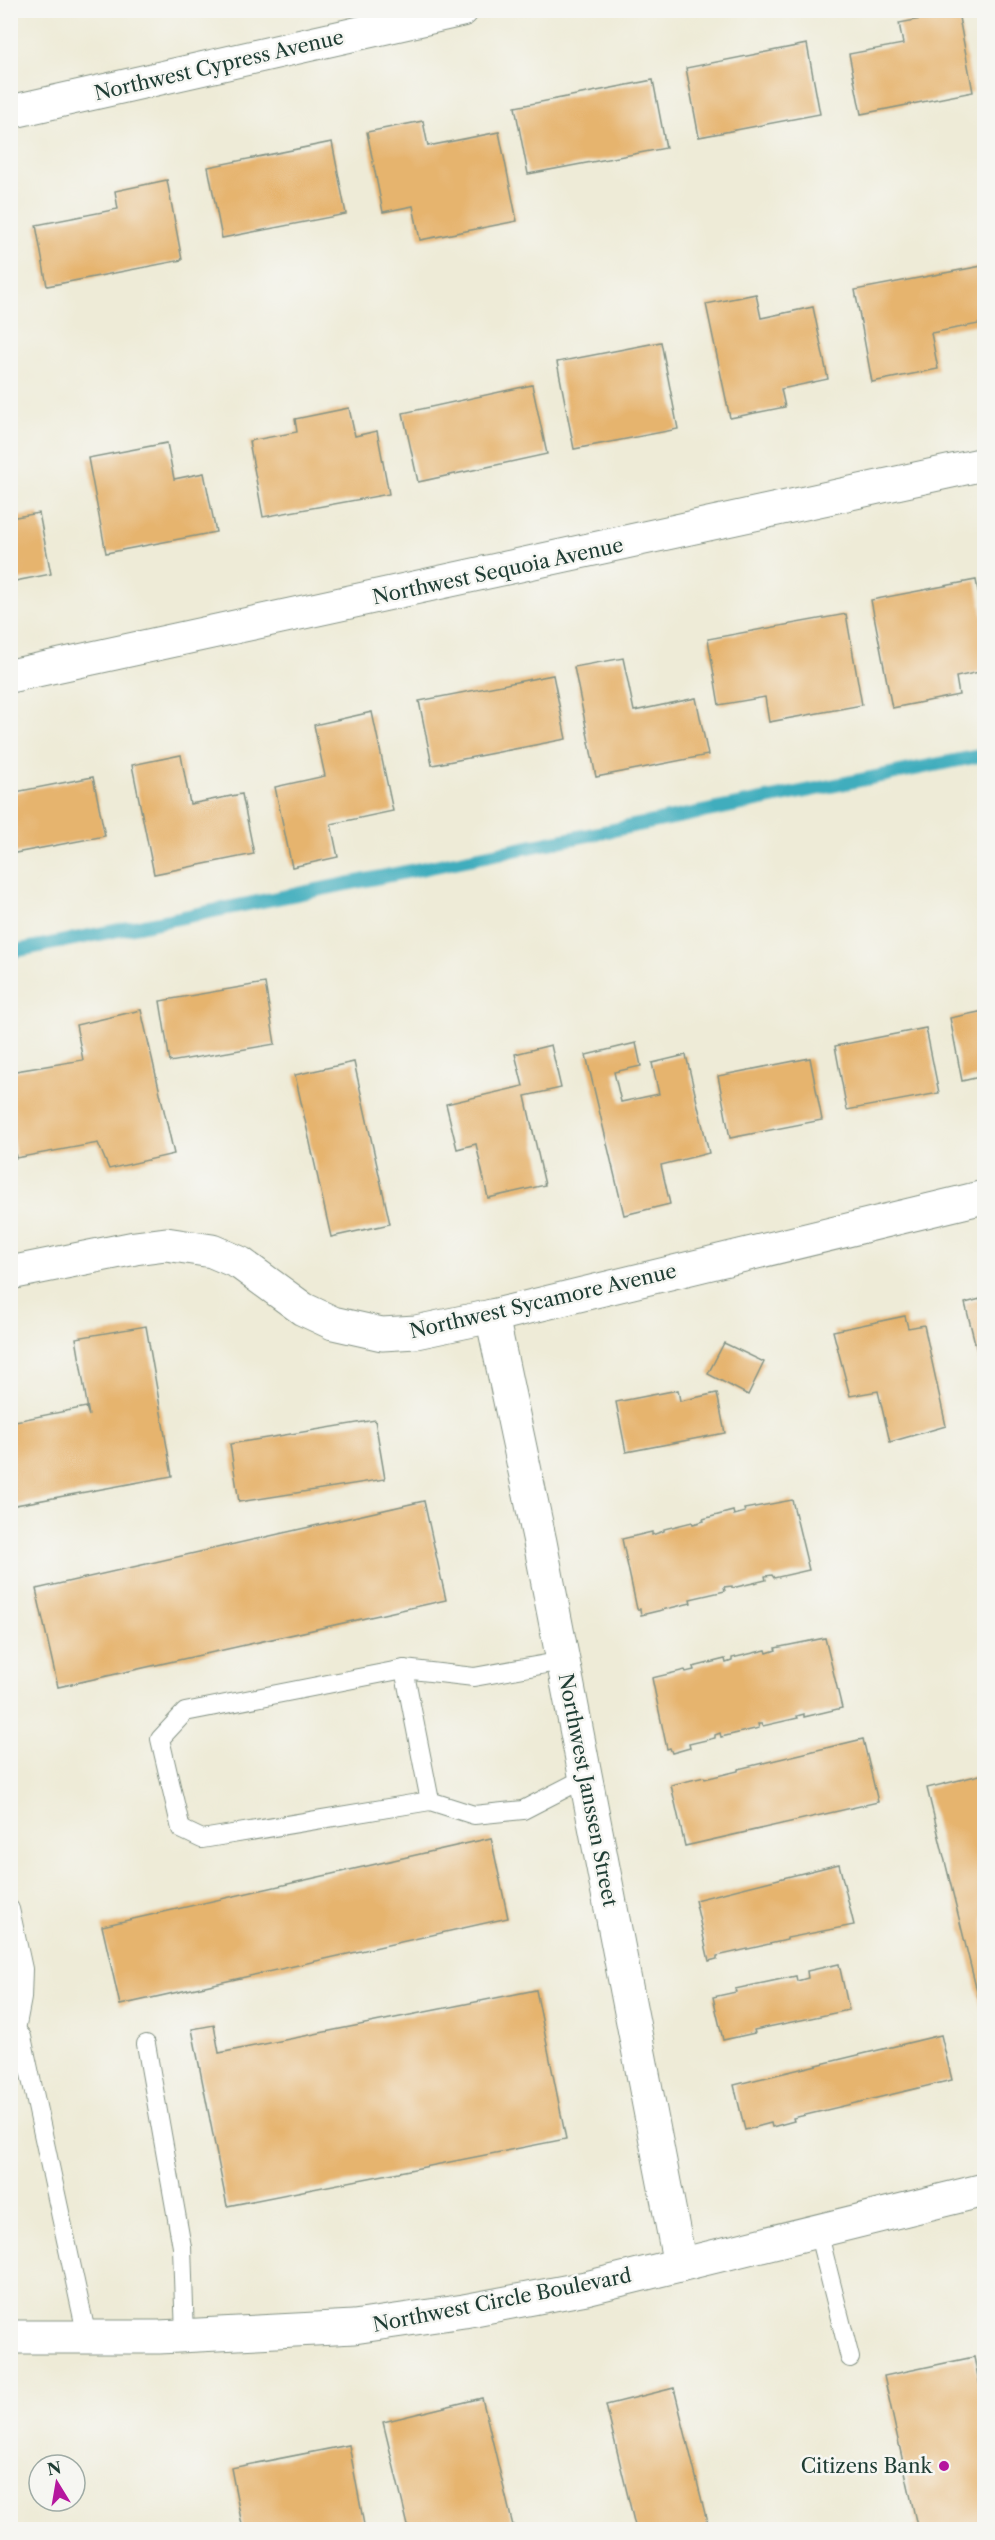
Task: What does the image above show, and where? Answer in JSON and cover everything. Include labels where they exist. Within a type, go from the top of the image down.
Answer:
[{"type":"street","name":"Northwest Cypress Avenue","points":[[10,112],[462,10]]},
{"type":"street","name":"Northwest Sequoia Avenue","points":[[10,676],[984,464]]},
{"type":"street","name":"Northwest Sycamore Avenue","points":[[10,1273],[166,1244],[212,1251],[240,1263],[303,1309],[333,1323],[382,1334],[416,1332],[492,1316],[984,1197]]},
{"type":"street","name":"Northwest Janssen Street","points":[[492,1316],[563,1661],[680,2265]]},
{"type":"street","name":"Northwest Circle Boulevard","points":[[10,2337],[185,2336],[354,2327],[464,2311],[586,2288],[984,2190]]},
{"type":"lane","points":[[563,1661],[474,1677],[404,1669],[185,1712],[160,1739],[181,1829],[202,1839],[430,1801],[474,1815],[523,1810],[585,1778]]},
{"type":"lane","points":[[404,1669],[430,1801]]},
{"type":"lane","points":[[10,1909],[22,1969],[22,1998],[13,2026],[22,2037],[87,2337]]},
{"type":"lane","points":[[146,2044],[182,2247],[185,2336]]},
{"type":"lane","points":[[818,2230],[850,2358]]},
{"type":"building","points":[[958,12],[973,92],[861,114],[849,54],[903,44],[899,23]]},
{"type":"building","points":[[807,44],[820,114],[699,137],[686,68]]},
{"type":"building","points":[[653,80],[666,148],[528,174],[515,107]]},
{"type":"building","points":[[423,121],[428,146],[499,132],[517,221],[420,240],[413,206],[383,212],[367,132]]},
{"type":"building","points":[[332,142],[346,214],[222,238],[208,167]]},
{"type":"building","points":[[167,180],[182,260],[47,286],[36,225],[118,209],[115,191]]},
{"type":"building","points":[[982,266],[984,323],[931,333],[938,369],[872,382],[855,290]]},
{"type":"building","points":[[756,294],[761,318],[813,307],[828,379],[781,389],[785,407],[730,418],[706,304]]},
{"type":"building","points":[[661,342],[678,429],[574,449],[557,362]]},
{"type":"building","points":[[532,385],[547,454],[418,482],[403,413]]},
{"type":"building","points":[[349,408],[355,436],[377,431],[389,494],[263,517],[249,441],[297,432],[295,419]]},
{"type":"building","points":[[167,443],[174,479],[204,473],[216,532],[106,553],[88,458]]},
{"type":"building","points":[[39,513],[51,574],[10,582],[10,518]]},
{"type":"building","points":[[976,580],[984,622],[984,671],[956,677],[959,695],[892,708],[871,600]]},
{"type":"building","points":[[846,614],[862,705],[769,722],[765,697],[719,705],[708,639]]},
{"type":"building","points":[[623,658],[634,711],[696,698],[708,755],[596,777],[574,667]]},
{"type":"building","points":[[553,675],[566,739],[432,765],[419,701]]},
{"type":"building","points":[[372,712],[393,811],[331,824],[338,857],[292,867],[275,787],[325,776],[314,725]]},
{"type":"building","points":[[181,755],[190,804],[242,794],[254,854],[154,874],[132,765]]},
{"type":"building","points":[[93,777],[105,836],[10,854],[10,793]]},
{"type":"building","points":[[265,983],[275,1044],[170,1062],[160,1001]]},
{"type":"building","points":[[141,1010],[174,1154],[109,1169],[98,1143],[16,1158],[10,1126],[10,1072],[83,1060],[76,1025]]},
{"type":"building","points":[[984,1011],[984,1076],[962,1081],[950,1018]]},
{"type":"building","points":[[926,1028],[939,1093],[847,1110],[835,1046]]},
{"type":"building","points":[[636,1043],[641,1066],[614,1072],[621,1102],[659,1094],[652,1063],[686,1055],[709,1153],[661,1165],[670,1204],[624,1215],[586,1055]]},
{"type":"building","points":[[551,1045],[561,1088],[525,1096],[545,1185],[488,1198],[476,1144],[457,1149],[446,1104],[523,1086],[515,1054]]},
{"type":"building","points":[[810,1058],[822,1120],[730,1138],[718,1076]]},
{"type":"building","points":[[354,1062],[390,1224],[331,1237],[295,1075]]},
{"type":"building","points":[[984,1298],[984,1379],[965,1303]]},
{"type":"building","points":[[905,1316],[908,1328],[924,1325],[946,1426],[890,1442],[878,1391],[850,1396],[833,1331]]},
{"type":"building","points":[[146,1326],[172,1476],[10,1506],[10,1422],[86,1407],[89,1416],[76,1338]]},
{"type":"building","points":[[724,1343],[764,1362],[748,1395],[708,1374]]},
{"type":"building","points":[[678,1390],[680,1401],[717,1393],[725,1433],[626,1452],[616,1402]]},
{"type":"building","points":[[375,1420],[385,1479],[239,1502],[230,1444]]},
{"type":"building","points":[[792,1500],[809,1570],[774,1578],[772,1575],[765,1576],[766,1580],[732,1588],[732,1586],[724,1587],[725,1591],[690,1599],[691,1603],[641,1615],[640,1609],[637,1609],[622,1539],[652,1532],[652,1535],[664,1529],[692,1522],[693,1524],[733,1511],[734,1515],[745,1512],[744,1509]]},
{"type":"building","points":[[424,1501],[446,1600],[58,1687],[36,1589]]},
{"type":"building","points":[[825,1638],[842,1708],[804,1717],[804,1714],[797,1716],[798,1718],[763,1726],[758,1724],[759,1728],[721,1737],[720,1733],[715,1735],[715,1738],[689,1744],[690,1748],[672,1753],[670,1748],[667,1749],[652,1678],[694,1670],[693,1667],[725,1659],[726,1663],[732,1661],[732,1658],[766,1650],[767,1653],[776,1650],[775,1648]]},
{"type":"building","points":[[863,1739],[878,1802],[685,1846],[671,1785],[704,1777],[705,1779]]},
{"type":"building","points":[[984,1774],[984,2020],[927,1788]]},
{"type":"building","points":[[491,1838],[508,1918],[120,2005],[102,1926]]},
{"type":"building","points":[[839,1864],[854,1925],[787,1938],[787,1940],[717,1956],[717,1959],[709,1961],[695,1900]]},
{"type":"building","points":[[839,1964],[849,2010],[754,2030],[755,2033],[723,2040],[713,1997],[736,1992],[735,1989],[796,1976],[797,1981],[808,1978],[807,1971]]},
{"type":"building","points":[[536,1990],[566,2139],[227,2206],[192,2029],[214,2025],[219,2053]]},
{"type":"building","points":[[941,2035],[952,2080],[793,2118],[794,2121],[772,2127],[771,2123],[745,2130],[734,2085]]},
{"type":"building","name":"Citizens Bank","points":[[974,2357],[984,2406],[984,2530],[905,2530],[917,2526],[884,2376]]},
{"type":"building","points":[[674,2388],[709,2530],[636,2530],[606,2405]]},
{"type":"building","points":[[482,2398],[514,2530],[409,2530],[383,2422]]},
{"type":"building","points":[[349,2445],[365,2530],[243,2530],[231,2468]]},
{"type":"waterway","points":[[10,952],[984,755]]},
{"type":"place","name":"Citizens Bank","points":[[944,2466]]}]
